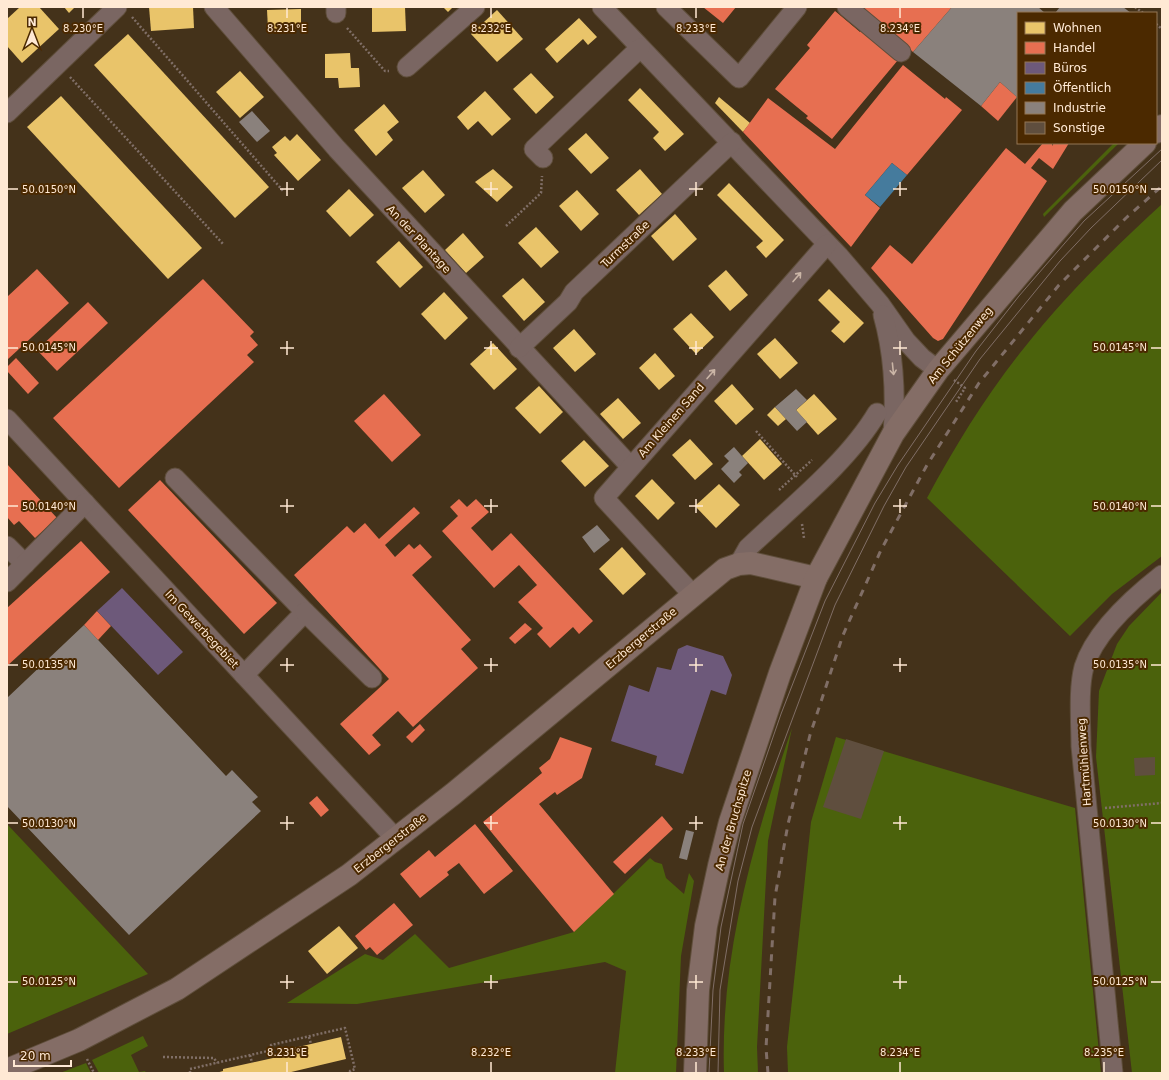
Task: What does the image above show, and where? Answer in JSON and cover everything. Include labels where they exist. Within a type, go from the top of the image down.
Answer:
[{"type":"main road","name":"Am Schützenweg","points":[[816,578],[893,434],[943,374],[1073,211],[1144,144]]},
{"type":"main road","name":"Erzbergerstraße","points":[[7,1070],[79,1040],[177,989],[349,874],[396,839],[725,569],[739,564],[751,563],[816,578]]},
{"type":"main road","name":"An der Bruchspitze","points":[[695,1073],[698,990],[706,926],[719,866],[730,822],[780,673],[816,578]]},
{"type":"street","name":"An der Plantage","points":[[214,7],[337,150],[630,466]]},
{"type":"street","points":[[407,67],[475,7]]},
{"type":"street","points":[[602,7],[732,142],[827,244],[880,304],[906,341],[922,358],[943,374]]},
{"type":"street","points":[[666,7],[739,78],[797,7]]},
{"type":"street","points":[[847,7],[901,52]]},
{"type":"street","points":[[7,113],[58,64],[122,10]]},
{"type":"street","points":[[542,158],[534,148],[640,48]]},
{"type":"street","name":"Turmstraße","points":[[519,348],[568,302],[574,292],[732,142]]},
{"type":"street","name":"Am Kleinen Sand","points":[[693,595],[604,498],[630,466],[827,244]]},
{"type":"street","points":[[880,304],[892,352],[895,398],[893,434]]},
{"type":"street","points":[[739,564],[748,548],[835,465],[865,432],[877,413]]},
{"type":"street","name":"Im Gewerbegebiet","points":[[7,419],[396,839]]},
{"type":"street","points":[[175,478],[305,612],[372,678]]},
{"type":"street","points":[[7,582],[85,503]]},
{"type":"street","points":[[7,546],[25,564]]},
{"type":"street","name":"Hartmühlenweg","points":[[1113,1073],[1081,746],[1080,705],[1084,668],[1094,645],[1116,618],[1150,584],[1162,575]]},
{"type":"street","points":[[244,675],[305,612]]},
{"type":"path","points":[[122,10],[284,192]]},
{"type":"path","points":[[336,10],[385,71],[407,67]]},
{"type":"path","points":[[58,64],[224,245]]},
{"type":"path","points":[[506,226],[541,193],[542,158]]},
{"type":"path","points":[[943,374],[965,388],[956,402]]},
{"type":"path","points":[[756,431],[800,480]]},
{"type":"path","points":[[779,490],[813,459]]},
{"type":"path","points":[[1087,809],[1162,803]]},
{"type":"path","points":[[190,1073],[190,1070],[272,1050],[271,1045],[345,1028],[355,1070],[350,1071],[350,1073]]},
{"type":"path","points":[[309,1036],[311,1044]]},
{"type":"path","points":[[250,1055],[252,1062]]},
{"type":"path","points":[[163,1057],[214,1058],[217,1063]]},
{"type":"path","points":[[87,1059],[94,1073]]},
{"type":"green space","points":[[1113,144],[1118,144],[1044,217],[1043,214]]},
{"type":"green space","points":[[1162,204],[1162,556],[1112,594],[1070,636],[927,498],[972,421],[1024,348],[1090,273]]},
{"type":"green space","points":[[1162,592],[1162,1073],[1132,1073],[1096,757],[1099,691],[1117,644],[1129,626]]},
{"type":"green space","points":[[792,728],[768,841],[757,1047],[758,1073],[724,1073],[724,1029],[728,985],[742,898],[765,812]]},
{"type":"green space","points":[[836,737],[1075,808],[1101,1073],[788,1073],[787,1047],[811,822]]},
{"type":"green space","points":[[7,824],[148,974],[7,1034]]},
{"type":"green space","points":[[650,858],[655,862],[662,864],[666,878],[684,894],[689,873],[694,881],[681,956],[676,1073],[615,1073],[626,971],[605,962],[357,1004],[287,1003],[365,954],[383,960],[415,934],[449,968],[574,932]]},
{"type":"green space","points":[[143,1036],[148,1046],[131,1055],[139,1072],[145,1071],[146,1073],[99,1073],[92,1060]]},
{"type":"green space","points":[[86,1063],[91,1073],[60,1073]]},
{"type":"building: Wohnen","points":[[20,7],[39,7],[59,29],[22,63],[7,46],[7,19]]},
{"type":"building: Wohnen","points":[[64,7],[75,7],[69,13]]},
{"type":"building: Wohnen","points":[[149,7],[193,7],[194,28],[151,31]]},
{"type":"building: Wohnen","points":[[405,7],[406,31],[372,32],[372,8]]},
{"type":"building: Wohnen","points":[[443,7],[453,7],[448,12]]},
{"type":"building: Wohnen","points":[[301,9],[301,28],[268,29],[267,10]]},
{"type":"building: Wohnen","points":[[497,10],[523,39],[497,62],[471,34]]},
{"type":"building: Wohnen","points":[[579,18],[597,37],[588,45],[583,39],[557,63],[545,49]]},
{"type":"building: Wohnen","points":[[128,34],[269,187],[235,218],[94,65]]},
{"type":"building: Wohnen","points":[[350,53],[351,68],[359,68],[360,87],[339,88],[338,78],[325,78],[325,54]]},
{"type":"building: Wohnen","points":[[240,71],[264,97],[240,118],[216,92]]},
{"type":"building: Wohnen","points":[[531,73],[554,97],[536,114],[513,89]]},
{"type":"building: Wohnen","points":[[640,88],[684,134],[665,151],[653,138],[659,132],[628,100]]},
{"type":"building: Wohnen","points":[[485,91],[511,119],[492,136],[478,121],[468,130],[457,117]]},
{"type":"building: Wohnen","points":[[61,96],[202,248],[168,279],[27,127]]},
{"type":"building: Wohnen","points":[[719,97],[750,123],[743,132],[715,103]]},
{"type":"building: Wohnen","points":[[384,104],[399,122],[387,132],[393,140],[376,156],[354,130]]},
{"type":"building: Wohnen","points":[[586,133],[609,158],[591,174],[568,149]]},
{"type":"building: Wohnen","points":[[297,134],[321,160],[298,181],[274,155],[277,153],[272,147],[285,136],[290,141]]},
{"type":"building: Wohnen","points":[[493,169],[513,187],[497,202],[475,182]]},
{"type":"building: Wohnen","points":[[640,169],[662,194],[639,215],[616,190]]},
{"type":"building: Wohnen","points":[[423,170],[445,195],[425,213],[402,188]]},
{"type":"building: Wohnen","points":[[729,183],[784,240],[766,258],[756,247],[763,241],[717,195]]},
{"type":"building: Wohnen","points":[[349,189],[374,215],[350,237],[326,211]]},
{"type":"building: Wohnen","points":[[577,190],[599,214],[581,231],[559,206]]},
{"type":"building: Wohnen","points":[[675,214],[697,239],[673,261],[651,236]]},
{"type":"building: Wohnen","points":[[536,227],[559,252],[541,268],[518,243]]},
{"type":"building: Wohnen","points":[[463,233],[484,257],[466,273],[445,250]]},
{"type":"building: Wohnen","points":[[399,241],[423,267],[400,288],[376,262]]},
{"type":"building: Wohnen","points":[[726,270],[748,295],[730,311],[708,286]]},
{"type":"building: Wohnen","points":[[523,278],[545,302],[524,321],[502,296]]},
{"type":"building: Wohnen","points":[[829,289],[864,323],[844,343],[831,331],[840,322],[818,300]]},
{"type":"building: Wohnen","points":[[444,292],[468,318],[445,340],[421,314]]},
{"type":"building: Wohnen","points":[[691,313],[714,337],[696,354],[673,329]]},
{"type":"building: Wohnen","points":[[574,329],[596,354],[575,372],[553,348]]},
{"type":"building: Wohnen","points":[[775,338],[798,363],[780,379],[757,354]]},
{"type":"building: Wohnen","points":[[493,343],[517,369],[494,390],[470,364]]},
{"type":"building: Wohnen","points":[[655,353],[675,376],[659,390],[639,368]]},
{"type":"building: Wohnen","points":[[732,384],[754,409],[736,425],[714,401]]},
{"type":"building: Wohnen","points":[[539,386],[563,412],[540,434],[515,408]]},
{"type":"building: Wohnen","points":[[814,394],[837,419],[818,435],[796,410]]},
{"type":"building: Wohnen","points":[[618,398],[641,423],[623,439],[600,414]]},
{"type":"building: Wohnen","points":[[775,407],[786,419],[778,426],[767,415]]},
{"type":"building: Wohnen","points":[[690,439],[713,464],[695,480],[672,455]]},
{"type":"building: Wohnen","points":[[760,439],[782,464],[764,480],[742,456]]},
{"type":"building: Wohnen","points":[[584,440],[609,466],[585,487],[561,461]]},
{"type":"building: Wohnen","points":[[652,479],[675,503],[658,520],[635,496]]},
{"type":"building: Wohnen","points":[[719,484],[740,505],[716,528],[695,506]]},
{"type":"building: Wohnen","points":[[622,547],[646,574],[623,595],[599,569]]},
{"type":"building: Wohnen","points":[[339,926],[358,948],[327,974],[308,951]]},
{"type":"building: Wohnen","points":[[341,1037],[346,1059],[287,1073],[216,1073],[223,1071],[223,1069],[282,1056],[281,1051]]},
{"type":"building: Handel","points":[[703,7],[736,7],[723,23]]},
{"type":"building: Handel","points":[[859,7],[952,7],[913,52]]},
{"type":"building: Handel","points":[[835,11],[860,32],[862,29],[898,60],[832,139],[806,118],[808,116],[775,89],[810,48],[807,45]]},
{"type":"building: Handel","points":[[903,65],[945,99],[946,97],[962,110],[907,175],[892,163],[865,195],[880,208],[851,247],[743,132],[768,98],[835,149]]},
{"type":"building: Handel","points":[[1000,82],[1017,97],[998,121],[981,106]]},
{"type":"building: Handel","points":[[1042,144],[1052,144],[1052,146],[1053,144],[1068,144],[1053,169],[1039,158],[1031,168],[1047,181],[943,339],[938,341],[933,338],[871,268],[890,245],[912,264],[1006,148],[1025,164]]},
{"type":"building: Handel","points":[[37,269],[69,303],[7,360],[7,297]]},
{"type":"building: Handel","points":[[203,279],[254,332],[250,336],[258,345],[247,355],[254,362],[119,488],[53,418]]},
{"type":"building: Handel","points":[[88,302],[108,323],[57,371],[37,350]]},
{"type":"building: Handel","points":[[16,358],[39,383],[28,394],[7,371],[7,367]]},
{"type":"building: Handel","points":[[384,394],[421,435],[392,462],[354,421]]},
{"type":"building: Handel","points":[[7,464],[57,518],[35,538],[19,521],[14,525],[7,517]]},
{"type":"building: Handel","points":[[160,480],[277,603],[244,634],[128,510]]},
{"type":"building: Handel","points":[[459,499],[467,507],[476,499],[489,512],[471,528],[492,551],[511,533],[593,621],[579,634],[573,627],[550,648],[537,634],[543,628],[518,602],[537,585],[519,565],[494,588],[442,531],[458,516],[450,507]]},
{"type":"building: Handel","points":[[414,507],[420,513],[385,545],[395,557],[409,544],[414,549],[420,544],[432,557],[412,575],[471,640],[461,649],[478,668],[413,727],[398,711],[372,735],[381,745],[369,755],[340,724],[389,679],[294,575],[347,526],[354,533],[365,523],[379,539]]},
{"type":"building: Handel","points":[[81,541],[110,572],[7,666],[7,608]]},
{"type":"building: Handel","points":[[97,611],[111,626],[98,640],[84,625]]},
{"type":"building: Handel","points":[[525,623],[532,629],[515,644],[509,638]]},
{"type":"building: Handel","points":[[420,724],[425,730],[412,743],[406,737]]},
{"type":"building: Handel","points":[[560,737],[592,748],[582,778],[557,795],[555,792],[539,804],[614,894],[574,932],[483,822],[542,773],[539,768],[550,759]]},
{"type":"building: Handel","points":[[317,796],[329,810],[321,817],[309,803]]},
{"type":"building: Handel","points":[[662,816],[673,829],[625,874],[613,862]]},
{"type":"building: Handel","points":[[475,824],[513,871],[484,894],[459,863],[447,872],[449,875],[420,898],[400,874],[429,850],[435,857]]},
{"type":"building: Handel","points":[[394,903],[413,925],[377,955],[370,947],[366,950],[355,936]]},
{"type":"building: Büros","points":[[122,588],[183,652],[158,675],[97,611]]},
{"type":"building: Büros","points":[[687,645],[723,656],[732,675],[726,695],[711,690],[683,774],[655,765],[657,756],[611,741],[629,685],[649,692],[657,667],[671,670],[678,649]]},
{"type":"building: Öffentlich","points":[[892,163],[907,175],[880,207],[865,195]]},
{"type":"building: Industrie","points":[[952,7],[1038,7],[1044,12],[1017,12],[1017,97],[1000,82],[981,106],[913,52]]},
{"type":"building: Industrie","points":[[1060,7],[1123,7],[1130,12],[1056,12]]},
{"type":"building: Industrie","points":[[252,111],[270,131],[257,142],[239,122]]},
{"type":"building: Industrie","points":[[796,389],[807,400],[796,410],[807,422],[797,431],[775,407]]},
{"type":"building: Industrie","points":[[734,447],[748,463],[739,472],[742,475],[734,483],[721,469],[729,461],[724,456]]},
{"type":"building: Industrie","points":[[597,525],[610,540],[594,553],[582,537]]},
{"type":"building: Industrie","points":[[84,625],[226,776],[232,770],[258,797],[252,802],[261,811],[129,935],[7,806],[7,698]]},
{"type":"building: Industrie","points":[[686,830],[694,832],[687,860],[679,858]]},
{"type":"building: Sonstige","points":[[846,739],[884,751],[861,819],[823,807]]},
{"type":"building: Sonstige","points":[[1155,757],[1155,775],[1135,776],[1134,758]]},
{"type":"tram line","points":[[709,1073],[713,990],[721,927],[743,824],[781,714],[825,601],[875,503],[898,465],[976,351],[1019,296],[1084,221],[1162,149]]},
{"type":"tram line","points":[[718,1073],[720,990],[738,881],[752,827],[835,605],[884,506],[906,467],[980,359],[1060,261],[1091,228],[1162,160]]},
{"type":"railway","points":[[768,1073],[766,1048],[775,897],[788,824],[810,735],[843,635],[881,550],[927,465],[979,383],[1059,285],[1126,218],[1162,186]]}]
